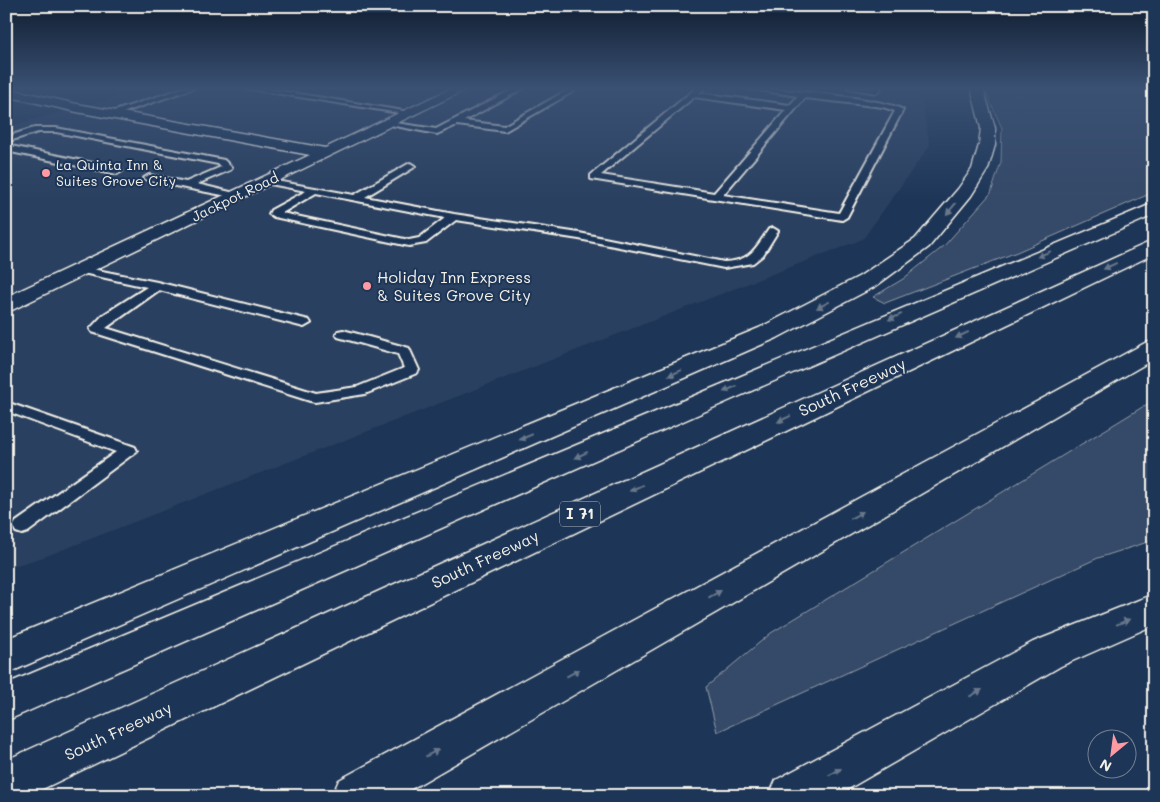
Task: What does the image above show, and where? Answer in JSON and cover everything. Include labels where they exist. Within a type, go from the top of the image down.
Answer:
[{"type":"main road","points":[[174,125],[327,153]]},
{"type":"main road","name":"Jackpot Road","points":[[6,306],[386,125]]},
{"type":"main road","points":[[6,657],[759,337],[868,281],[922,244],[965,192],[980,169],[987,145],[988,125]]},
{"type":"main road","points":[[6,703],[326,567],[901,314],[1154,208]]},
{"type":"main road","name":"South Freeway","points":[[6,783],[1154,246]]},
{"type":"main road","points":[[355,796],[1154,348]]},
{"type":"main road","points":[[792,796],[1047,654],[1154,609]]},
{"type":"lane","points":[[398,125],[437,132],[449,125]]},
{"type":"lane","points":[[480,125],[505,129],[511,125]]},
{"type":"lane","points":[[657,125],[594,177],[714,198],[741,199],[842,218],[891,125]]},
{"type":"lane","points":[[714,198],[777,125]]},
{"type":"lane","points":[[6,140],[37,130],[56,130],[221,162],[227,168],[188,185]]},
{"type":"lane","points":[[6,148],[117,171]]},
{"type":"lane","points":[[356,198],[410,166]]},
{"type":"lane","points":[[149,178],[238,195]]},
{"type":"lane","points":[[268,181],[454,217],[579,236],[724,265],[738,266],[751,262],[773,231]]},
{"type":"lane","points":[[315,190],[274,214],[410,243],[422,241],[454,217]]},
{"type":"lane","points":[[82,270],[157,286],[304,323]]},
{"type":"lane","points":[[157,286],[108,318],[97,330],[315,398],[360,391],[412,370],[404,352],[343,334]]},
{"type":"lane","points":[[6,406],[129,451],[22,527]]},
{"type":"shaded area","points":[[12,125],[926,125],[930,145],[863,239],[44,557],[6,568],[6,127]]},
{"type":"shaded area","points":[[1001,125],[1154,125],[1154,192],[1017,252],[885,303],[873,297],[903,279],[944,246],[991,193],[1001,162]]},
{"type":"shaded area","points":[[1154,400],[1154,540],[1098,558],[717,732],[706,687],[771,633]]},
{"type":"place","name":"La Quinta Inn & Suites Grove City","points":[[46,173]]},
{"type":"place","name":"Holiday Inn Express & Suites Grove City","points":[[367,286]]}]
